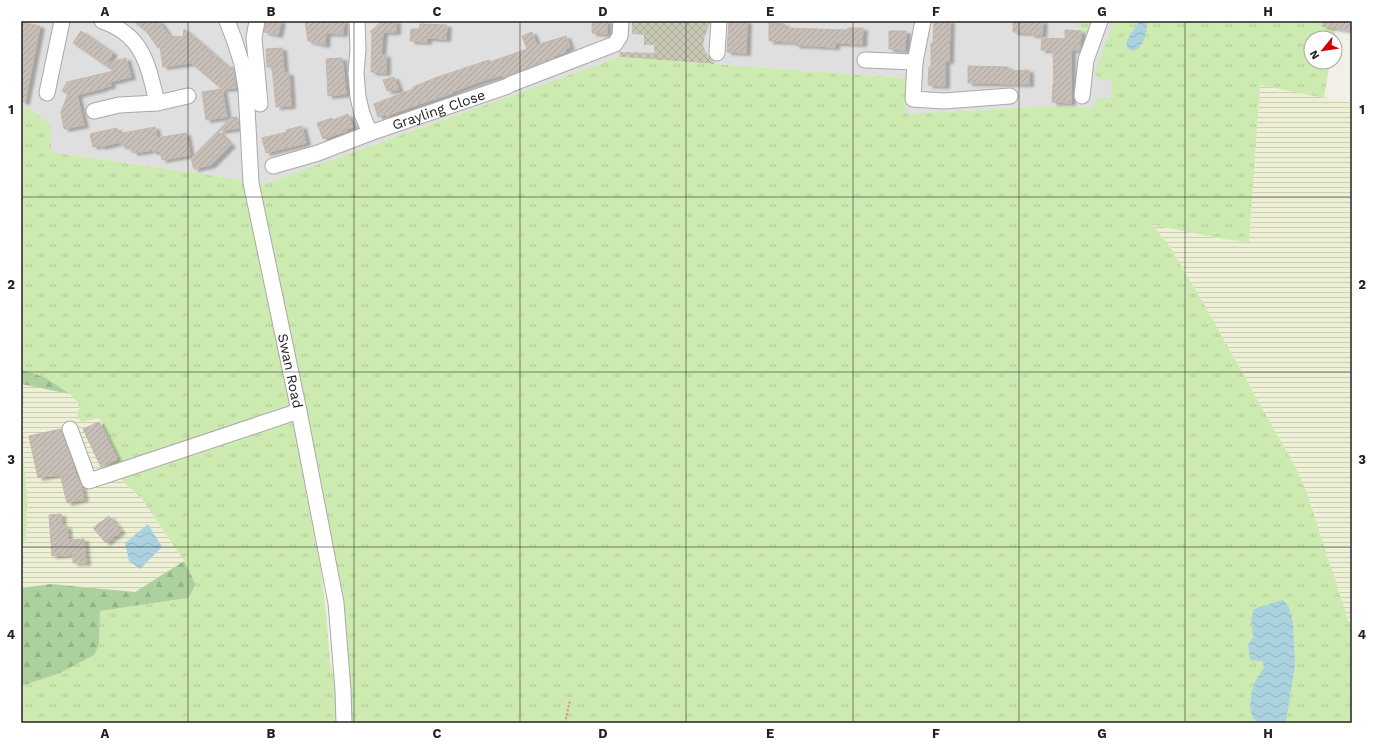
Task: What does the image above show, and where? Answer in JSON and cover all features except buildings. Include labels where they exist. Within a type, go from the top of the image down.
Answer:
[{"type":"street","points":[[47,93],[62,21]]},
{"type":"street","points":[[102,21],[121,29],[134,41],[145,60],[151,75],[157,103]]},
{"type":"street","name":"Swan Road","points":[[227,21],[242,64],[246,90],[251,183],[299,411],[336,603],[344,723]]},
{"type":"street","points":[[257,21],[254,38],[260,104]]},
{"type":"street","points":[[358,21],[356,73],[358,98],[362,114],[370,133]]},
{"type":"street","name":"Grayling Close","points":[[273,166],[318,153],[370,133],[510,85],[616,44],[620,36],[621,21]]},
{"type":"street","points":[[718,53],[719,21]]},
{"type":"street","points":[[923,21],[916,62],[912,99],[944,101],[1010,96]]},
{"type":"street","points":[[1082,96],[1086,60],[1100,21]]},
{"type":"street","points":[[865,60],[916,62]]},
{"type":"street","points":[[94,111],[119,105],[157,103],[188,96]]},
{"type":"street","points":[[70,429],[90,481],[299,411]]},
{"type":"path","points":[[565,723],[570,700]]},
{"type":"shaded area","points":[[21,21],[1167,21],[1154,120],[1052,106],[906,114],[905,78],[619,57],[258,186],[243,180],[51,152],[32,110],[21,105]]},
{"type":"shaded area","points":[[632,21],[712,21],[708,27],[703,46],[715,64],[619,57],[620,52],[654,53],[654,45],[644,45],[644,35],[633,34]]},
{"type":"shaded area","points":[[1260,84],[1352,103],[1352,632],[1308,496],[1297,470],[1205,306],[1170,247],[1153,225],[1223,239],[1249,241]]},
{"type":"shaded area","points":[[21,384],[70,394],[80,407],[78,412],[83,422],[98,418],[118,458],[109,464],[117,475],[142,499],[184,561],[135,592],[51,584],[21,588]]},
{"type":"green space","points":[[1059,21],[1089,21],[1091,24],[1089,34],[1080,33],[1079,22]]},
{"type":"green space","points":[[1114,21],[1337,21],[1335,30],[1303,30],[1303,70],[1329,70],[1324,98],[1260,85],[1249,242],[1223,239],[1153,225],[1170,247],[1205,306],[1297,470],[1308,496],[1352,632],[1352,723],[350,723],[258,186],[619,57],[905,78],[906,114],[1052,106],[1093,108],[1094,102],[1098,98],[1111,98],[1112,81],[1099,79],[1095,73]]},
{"type":"green space","points":[[21,105],[32,110],[51,126],[51,152],[243,180],[290,401],[289,406],[282,412],[113,469],[109,464],[118,457],[99,418],[82,422],[77,414],[80,407],[70,394],[46,378],[21,369]]},
{"type":"green space","points":[[21,369],[46,378],[70,394],[21,384]]},
{"type":"green space","points":[[287,419],[293,422],[322,577],[330,661],[334,678],[337,723],[21,723],[21,686],[58,674],[99,644],[100,611],[188,598],[196,586],[184,561],[142,499],[117,475]]},
{"type":"green space","points":[[21,436],[27,495],[26,539],[22,543],[21,568]]},
{"type":"green space","points":[[184,561],[196,585],[188,598],[100,611],[99,644],[94,655],[58,674],[21,686],[21,588],[51,584],[135,592]]},
{"type":"water","points":[[1139,21],[1148,21],[1145,35],[1140,47],[1132,51],[1127,48],[1127,40]]},
{"type":"water","points":[[148,524],[162,547],[140,569],[129,561],[125,543]]},
{"type":"water","points":[[1283,600],[1289,607],[1293,624],[1295,665],[1286,721],[1284,723],[1256,723],[1251,714],[1251,696],[1254,684],[1264,667],[1262,661],[1250,660],[1248,645],[1253,637],[1251,619],[1254,609]]}]
